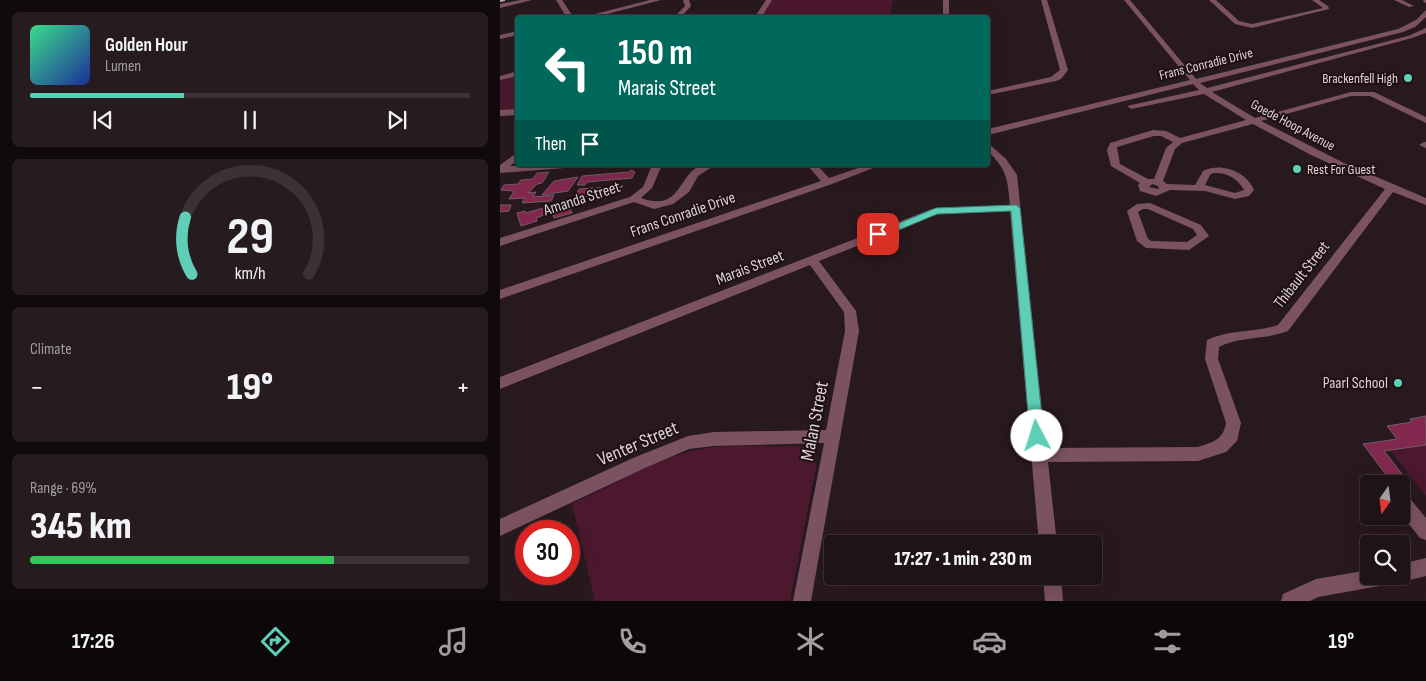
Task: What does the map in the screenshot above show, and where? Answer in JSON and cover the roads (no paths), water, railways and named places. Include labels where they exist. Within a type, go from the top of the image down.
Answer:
[{"type":"street","points":[[500,6],[529,0]]},
{"type":"street","points":[[559,0],[569,15]]},
{"type":"street","points":[[595,15],[658,0]]},
{"type":"street","points":[[679,15],[688,6],[686,0]]},
{"type":"street","points":[[759,15],[769,0]]},
{"type":"street","points":[[946,0],[946,15]]},
{"type":"street","points":[[990,94],[1053,79],[1058,77],[1064,70],[1044,0]]},
{"type":"street","name":"Goede Hoop Avenue","points":[[1127,0],[1195,82],[1205,91],[1255,121],[1345,168],[1426,202]]},
{"type":"street","points":[[1212,0],[1237,22],[1252,26],[1326,10],[1326,6],[1315,0]]},
{"type":"street","points":[[1397,0],[1411,6]]},
{"type":"street","name":"Frans Conradie Drive","points":[[990,132],[1403,30],[1420,21],[1426,12]]},
{"type":"street","name":"Frans Conradie Drive","points":[[990,138],[1064,120],[1205,91],[1410,37],[1426,30]]},
{"type":"street","points":[[500,37],[515,34]]},
{"type":"street","points":[[500,78],[515,74]]},
{"type":"street","points":[[1161,184],[1171,148],[1179,141],[1358,92],[1379,97],[1426,120]]},
{"type":"street","points":[[500,113],[515,112]]},
{"type":"street","points":[[1179,141],[1163,133],[1154,133],[1113,145],[1112,150],[1116,166],[1148,187],[1161,184],[1199,187]]},
{"type":"street","points":[[990,148],[1010,168],[1012,175],[1047,535]]},
{"type":"street","points":[[500,170],[515,157]]},
{"type":"street","points":[[500,170],[539,167]]},
{"type":"street","name":"Amanda Street","points":[[500,242],[634,198],[647,188],[656,167]]},
{"type":"street","points":[[634,198],[654,206],[669,202],[685,190],[694,174],[706,167]]},
{"type":"street","points":[[814,167],[828,182]]},
{"type":"street","name":"Frans Conradie Drive","points":[[500,295],[870,167]]},
{"type":"street","points":[[1148,187],[1150,206]]},
{"type":"street","name":"Thibault Street","points":[[1038,455],[1198,454],[1215,451],[1226,444],[1232,435],[1234,426],[1211,356],[1212,344],[1227,338],[1264,335],[1283,328],[1391,188]]},
{"type":"street","points":[[1141,206],[1150,206],[1197,227],[1203,236],[1190,246],[1158,246],[1146,243],[1143,241],[1132,211],[1141,206]]},
{"type":"street","name":"Marais Street","points":[[500,383],[936,211],[1016,208]]},
{"type":"street","name":"Malan Street","points":[[802,601],[852,331],[850,311],[812,261]]},
{"type":"street","name":"Venter Street","points":[[500,528],[639,463],[688,443],[714,439],[778,439],[832,436]]},
{"type":"street","points":[[1410,512],[1426,532]]},
{"type":"street","points":[[1410,571],[1426,567]]},
{"type":"street","points":[[1290,601],[1316,588],[1360,580]]},
{"type":"street","points":[[1053,585],[1054,601]]},
{"type":"railway","points":[[500,1],[505,0]]},
{"type":"place","name":"Brackenfell High","points":[[1408,78]]},
{"type":"place","name":"Rest For Guest","points":[[1297,169]]},
{"type":"place","name":"Paarl School","points":[[1398,383]]}]
